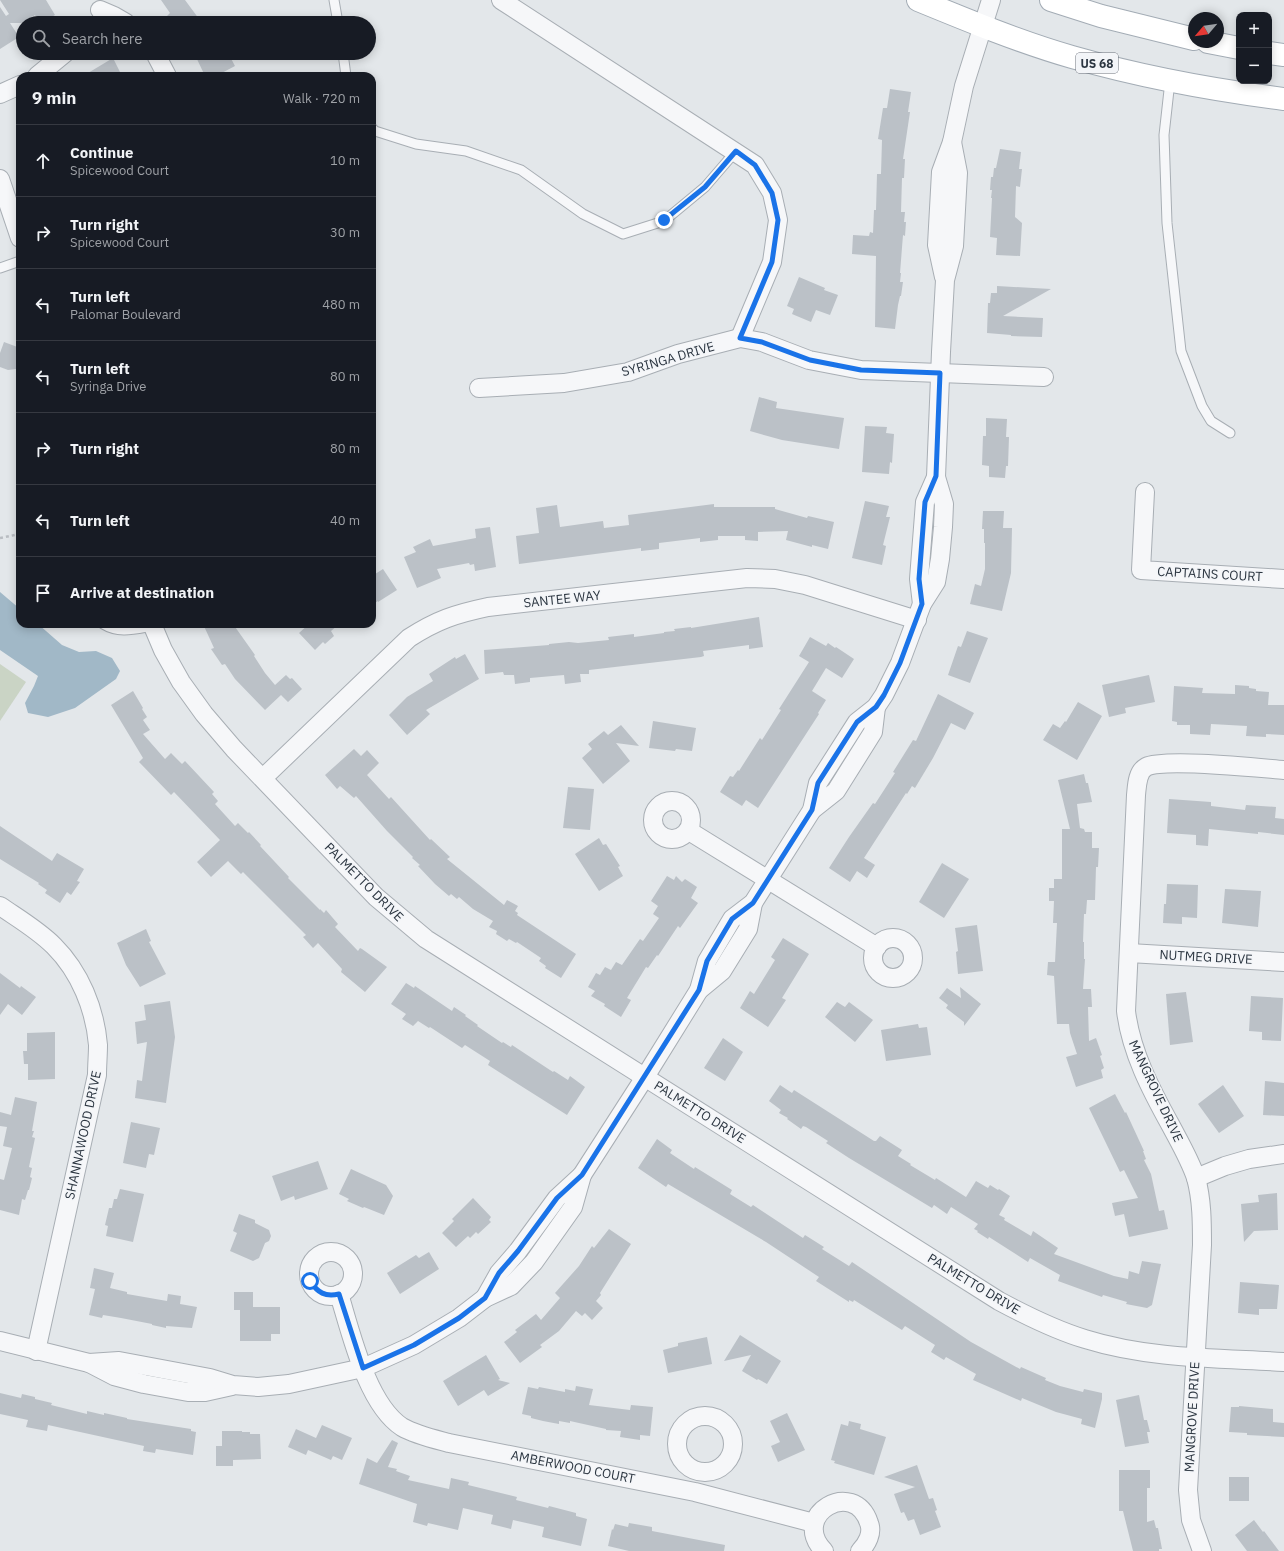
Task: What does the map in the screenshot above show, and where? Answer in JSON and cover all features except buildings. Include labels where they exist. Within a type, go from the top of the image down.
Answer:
[{"type":"main road","name":"US 68","points":[[918,0],[982,27],[1072,57],[1170,81],[1284,99]]},
{"type":"main road","points":[[1051,0],[1101,16],[1188,38]]},
{"type":"main road","points":[[1224,45],[1236,47]]},
{"type":"main road","points":[[1272,53],[1284,55]]},
{"type":"street","points":[[0,1342],[89,1364],[119,1361],[210,1378],[233,1386],[258,1387],[289,1384],[363,1368],[414,1345],[459,1318],[485,1298],[499,1273],[518,1251],[557,1198],[582,1175],[699,990],[707,961],[732,919],[753,903],[812,810],[818,783],[857,722],[876,707],[900,663],[920,612],[919,579],[925,502],[936,476],[944,280],[937,245],[941,172],[952,142],[964,86],[991,0]]},
{"type":"street","points":[[510,2],[755,165],[772,193],[778,220],[772,262],[740,338]]},
{"type":"street","points":[[99,11],[114,16]]},
{"type":"street","points":[[42,72],[56,60]]},
{"type":"street","points":[[159,60],[165,72]]},
{"type":"street","points":[[0,94],[16,87]]},
{"type":"street","points":[[0,179],[16,226]]},
{"type":"street","name":"SYRINGA DRIVE","points":[[479,388],[564,383],[628,372],[678,354],[740,338],[762,342],[810,360],[861,370],[1044,377]]},
{"type":"street","name":"CAPTAINS COURT","points":[[1146,492],[1141,570],[1284,579]]},
{"type":"street","name":"SANTEE WAY","points":[[263,778],[409,638],[437,622],[457,614],[488,607],[747,578],[775,579],[920,612]]},
{"type":"street","name":"PALMETTO DRIVE","points":[[153,628],[163,650],[181,682],[204,714],[234,749],[376,897],[426,939],[999,1301],[1027,1316],[1086,1339],[1148,1352],[1195,1357],[1284,1362]]},
{"type":"street","name":"MANGROVE DRIVE","points":[[1202,1551],[1192,1520],[1188,1490],[1202,1245],[1200,1198],[1196,1178],[1187,1157],[1170,1126],[1132,1044],[1126,1011],[1136,795],[1139,774],[1146,767],[1158,764],[1192,764],[1284,770]]},
{"type":"street","points":[[689,831],[877,946]]},
{"type":"street","name":"SHANNAWOOD DRIVE","points":[[0,906],[32,927],[54,946],[69,964],[82,985],[90,1005],[98,1045],[97,1075],[36,1351]]},
{"type":"street","name":"NUTMEG DRIVE","points":[[1129,953],[1284,962]]},
{"type":"street","points":[[1196,1178],[1225,1166],[1250,1159],[1284,1154]]},
{"type":"street","name":"AMBERWOOD COURT","points":[[339,1294],[363,1368],[374,1395],[388,1414],[402,1427],[425,1436],[456,1444],[695,1492],[814,1523]]},
{"type":"street","points":[[695,1492],[698,1472]]},
{"type":"street","points":[[824,1551],[818,1545],[814,1534],[814,1523],[819,1513],[827,1505],[838,1502],[849,1502],[859,1507],[866,1515],[870,1526],[870,1536],[865,1547],[860,1551]]},
{"type":"lane","points":[[334,0],[337,16]]},
{"type":"lane","points":[[343,60],[345,72]]},
{"type":"lane","points":[[1170,81],[1164,135],[1164,150],[1167,223],[1181,351],[1202,406],[1211,421],[1230,433]]},
{"type":"lane","points":[[376,131],[416,144],[466,151],[521,170],[583,214],[623,234],[664,220],[705,187],[736,151]]},
{"type":"lane","points":[[0,268],[16,262]]},
{"type":"lane","points":[[110,628],[113,630],[127,631],[140,628]]},
{"type":"path","points":[[0,538],[16,535]]},
{"type":"green space","points":[[0,664],[26,682],[0,721]]},
{"type":"water","points":[[0,592],[16,606],[16,628],[43,628],[62,645],[79,652],[96,651],[112,658],[120,671],[116,679],[75,708],[48,717],[28,713],[25,703],[38,676],[0,650]]},
{"type":"route","points":[[310,1281],[315,1289],[322,1294],[330,1296],[339,1294],[363,1368],[414,1345],[459,1318],[485,1298],[499,1273],[518,1251],[557,1198],[582,1175],[645,1077],[699,990],[707,961],[732,919],[753,903],[812,810],[818,783],[857,722],[876,707],[884,695],[900,663],[917,620],[922,604],[919,579],[925,502],[936,476],[940,373],[861,370],[834,366],[810,360],[762,342],[740,338],[772,262],[778,220],[772,193],[755,165],[736,151],[705,187],[664,220]]}]
